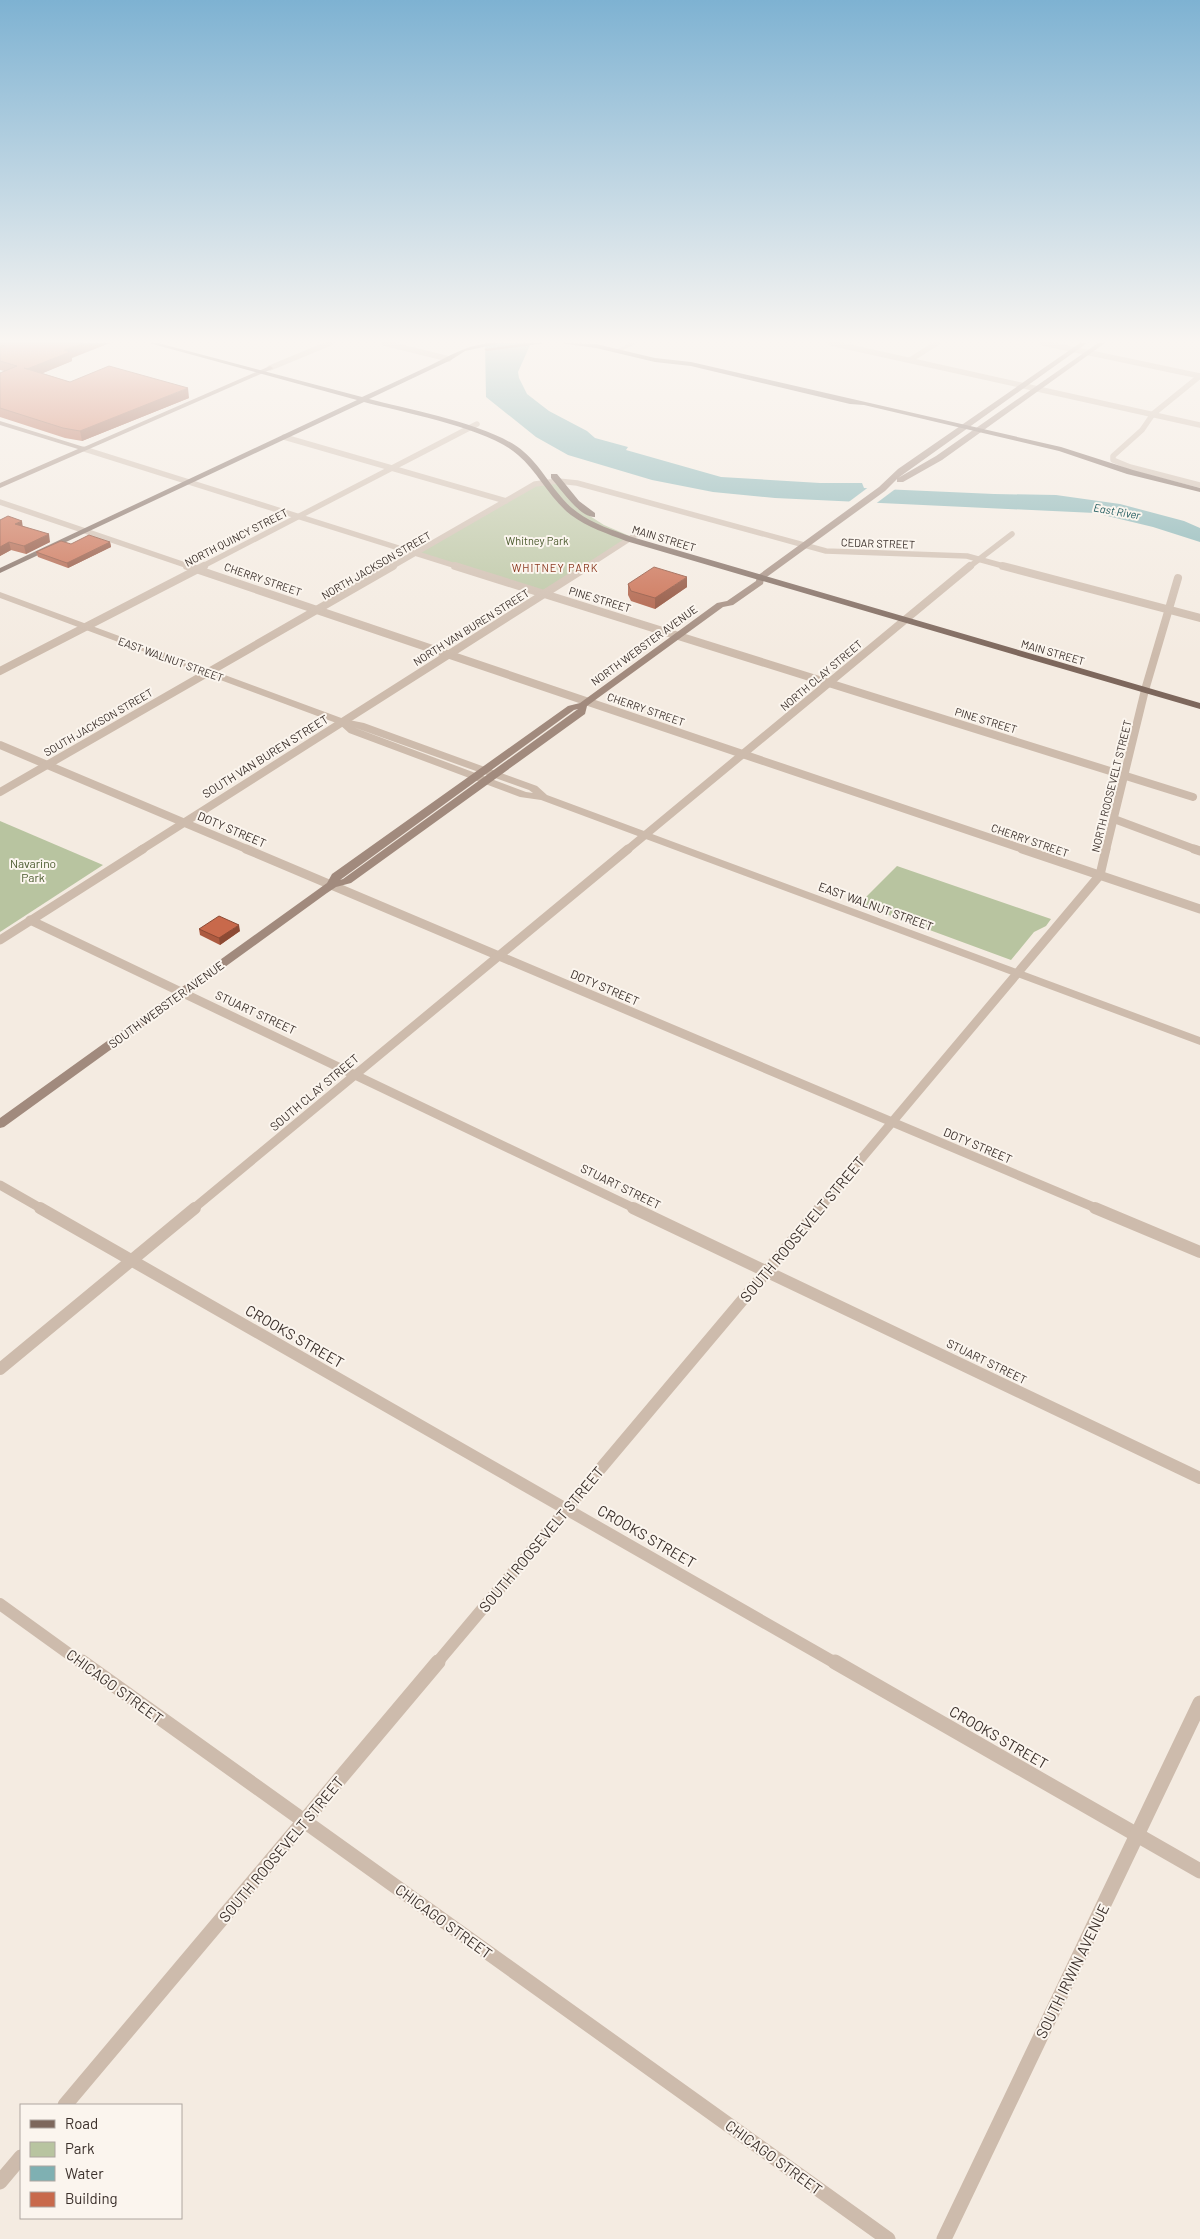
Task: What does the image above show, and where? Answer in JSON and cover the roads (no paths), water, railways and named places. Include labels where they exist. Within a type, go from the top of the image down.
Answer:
[{"type":"main road","name":"PINE STREET","points":[[76,447],[84,450]]},
{"type":"main road","points":[[0,486],[90,447]]},
{"type":"main road","points":[[0,571],[262,447]]},
{"type":"main road","name":"MAIN STREET","points":[[514,447],[554,481],[583,509],[608,524],[905,620],[1147,686],[1200,697]]},
{"type":"main road","points":[[524,447],[532,453]]},
{"type":"main road","name":"NORTH WEBSTER AVENUE","points":[[474,776],[571,708],[585,703],[720,605],[730,603],[760,582],[764,576],[884,487],[901,471],[934,447]]},
{"type":"main road","name":"NORTH WEBSTER AVENUE","points":[[884,487],[933,461],[952,447]]},
{"type":"main road","points":[[1035,447],[1200,494]]},
{"type":"main road","points":[[1058,447],[1130,472],[1200,490]]},
{"type":"main road","name":"MAIN STREET","points":[[548,468],[573,512],[598,527],[629,539],[913,614],[1147,686],[1200,706]]},
{"type":"main road","name":"NORTH WEBSTER AVENUE","points":[[488,782],[582,712],[585,703]]},
{"type":"main road","name":"SOUTH WEBSTER AVENUE","points":[[332,885],[336,876],[474,776]]},
{"type":"main road","name":"SOUTH WEBSTER AVENUE","points":[[0,1124],[332,885],[347,881],[488,782]]},
{"type":"street","points":[[321,447],[506,501]]},
{"type":"street","name":"NORTH QUINCY STREET","points":[[0,671],[431,447]]},
{"type":"street","points":[[1122,447],[1115,454],[1113,460],[1143,471],[1200,485]]},
{"type":"street","name":"PINE STREET","points":[[84,450],[1193,797]]},
{"type":"street","name":"NORTH JACKSON STREET","points":[[208,673],[417,554],[535,484],[554,481]]},
{"type":"street","name":"CEDAR STREET","points":[[554,481],[577,483],[826,551],[967,556],[1200,618]]},
{"type":"street","name":"CHERRY STREET","points":[[0,502],[448,654],[585,703],[743,754],[1200,909]]},
{"type":"street","name":"NORTH VAN BUREN STREET","points":[[342,722],[637,534]]},
{"type":"street","name":"NORTH CLAY STREET","points":[[645,835],[978,559],[1012,534]]},
{"type":"street","name":"NORTH ROOSEVELT STREET","points":[[1017,973],[1100,875],[1147,686],[1178,578]]},
{"type":"street","name":"EAST WALNUT STREET","points":[[0,595],[342,722],[361,724],[497,774],[533,788],[543,797]]},
{"type":"street","name":"SOUTH JACKSON STREET","points":[[0,792],[208,673]]},
{"type":"street","name":"EAST WALNUT STREET","points":[[342,722],[352,731],[488,782],[524,795],[543,797],[1200,1041]]},
{"type":"street","name":"SOUTH VAN BUREN STREET","points":[[0,940],[342,722]]},
{"type":"street","name":"DOTY STREET","points":[[0,745],[1200,1252]]},
{"type":"street","points":[[1114,819],[1200,851]]},
{"type":"street","name":"SOUTH CLAY STREET","points":[[0,1369],[645,835]]},
{"type":"street","name":"STUART STREET","points":[[30,920],[1200,1478]]},
{"type":"street","name":"SOUTH ROOSEVELT STREET","points":[[66,2104],[1017,973]]},
{"type":"street","name":"CROOKS STREET","points":[[0,1185],[1200,1871]]},
{"type":"street","name":"CHICAGO STREET","points":[[0,1604],[888,2239]]},
{"type":"street","name":"SOUTH IRWIN AVENUE","points":[[944,2239],[1200,1703]]},
{"type":"street","points":[[0,2182],[20,2158]]},
{"type":"water","name":"East River","points":[[555,447],[628,447],[626,450],[721,477],[820,483],[862,483],[864,488],[882,489],[1056,495],[1120,504],[1184,521],[1200,528],[1200,542],[1153,527],[1095,513],[775,498],[713,492],[652,480],[568,455]]},
{"type":"district","name":"WHITNEY PARK","points":[[555,567]]},
{"type":"park label","name":"Whitney Park","points":[[537,540]]},
{"type":"park label","name":"Navarino Park","points":[[33,870]]}]
